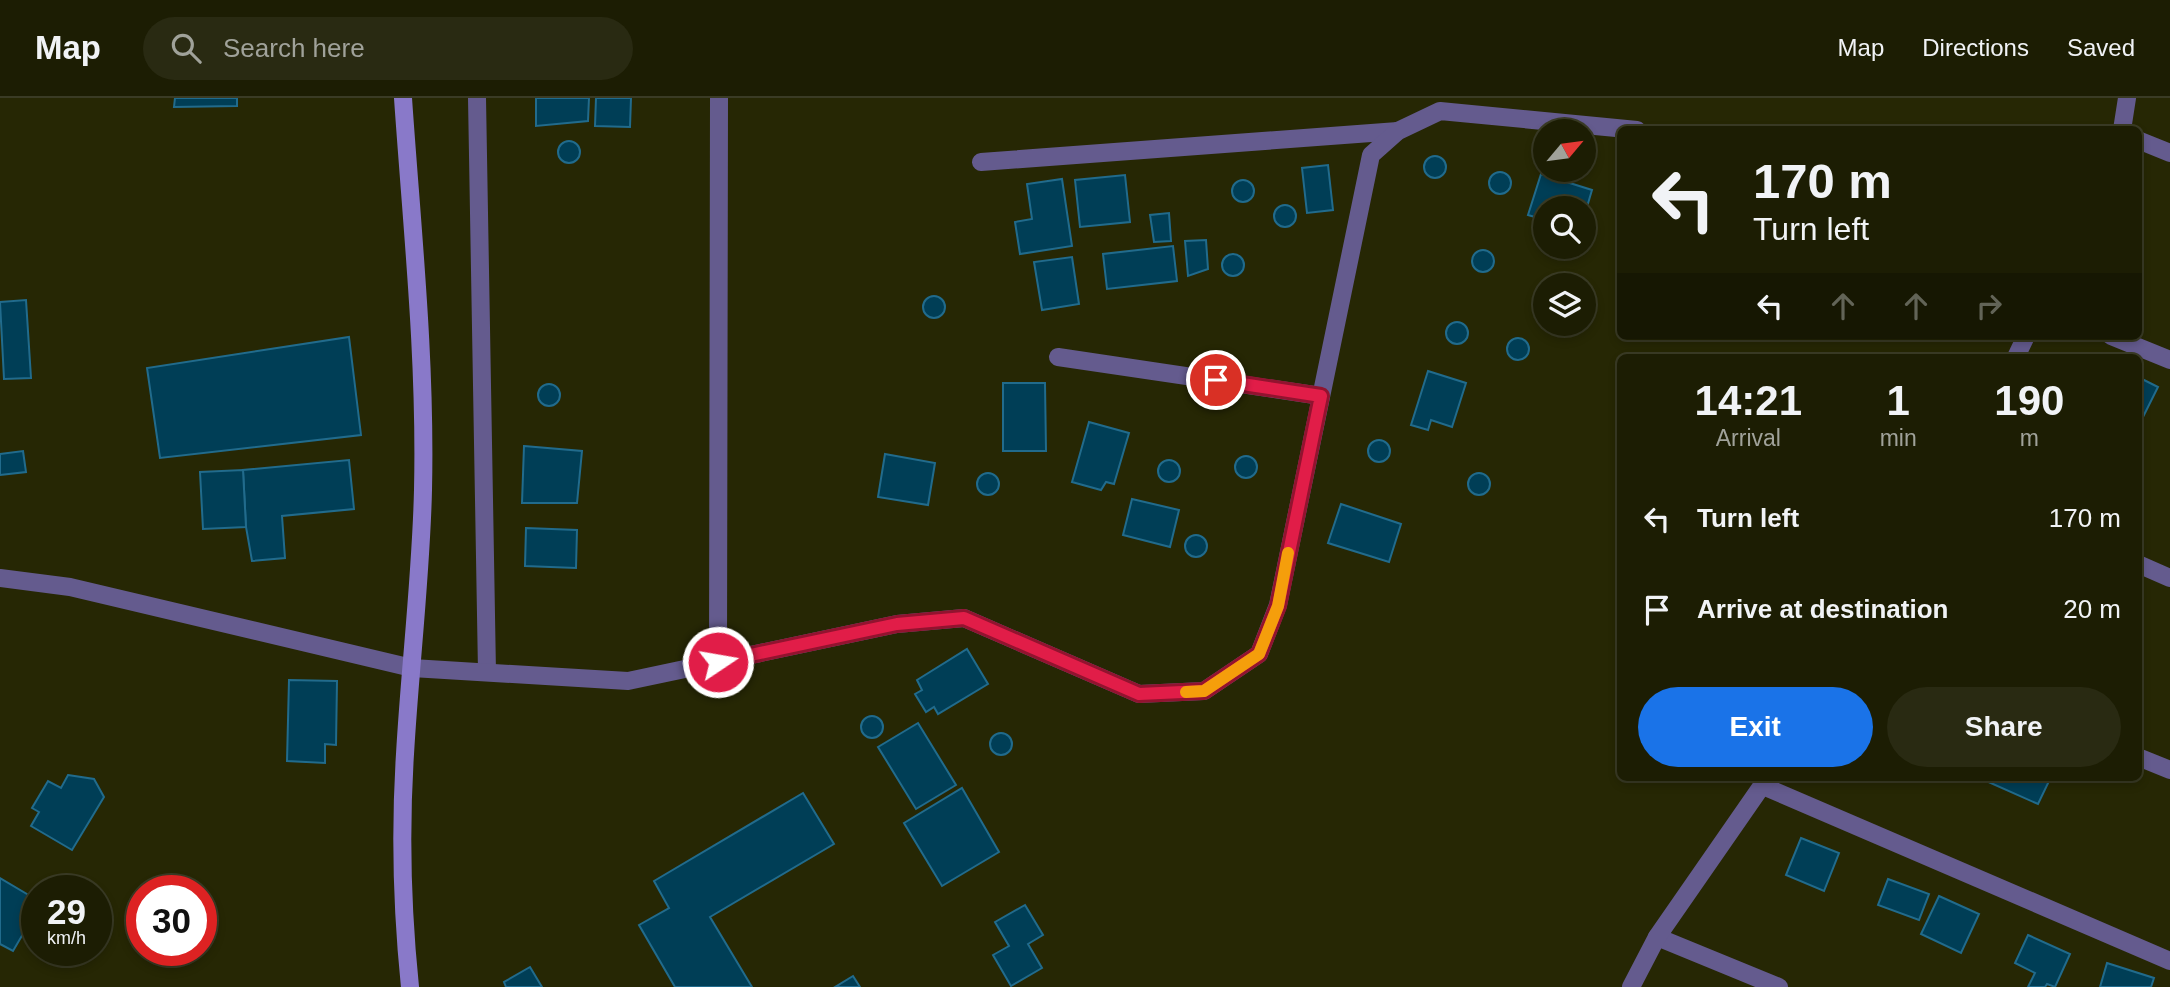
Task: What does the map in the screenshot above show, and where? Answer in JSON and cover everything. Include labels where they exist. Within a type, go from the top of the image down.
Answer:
[{"type":"street","points":[[403,98],[421,315],[424,431],[420,565],[405,754],[402,854],[410,987]]},
{"type":"street","points":[[477,98],[487,672]]},
{"type":"street","points":[[718,662],[719,98]]},
{"type":"street","points":[[2123,126],[2127,98]]},
{"type":"street","points":[[0,578],[70,587],[412,668],[628,681],[897,624],[964,618],[1139,694],[1204,691],[1259,654],[1278,606],[1371,155],[1398,131],[1440,111],[1617,128]]},
{"type":"street","points":[[981,162],[1398,131]]},
{"type":"street","points":[[2142,142],[2170,152]]},
{"type":"street","points":[[2121,340],[2170,360]]},
{"type":"street","points":[[1058,358],[1321,396]]},
{"type":"street","points":[[2142,566],[2170,578]]},
{"type":"street","points":[[2142,759],[2170,770]]},
{"type":"street","points":[[1631,987],[1657,937],[1766,782],[2170,961]]},
{"type":"street","points":[[1657,937],[1779,987]]},
{"type":"building","points":[[175,98],[237,98],[237,106],[174,107]]},
{"type":"building","points":[[536,98],[589,98],[588,121],[536,126]]},
{"type":"building","points":[[596,98],[631,98],[630,127],[595,126]]},
{"type":"building","points":[[569,141],[577,144],[580,152],[577,160],[569,163],[561,160],[558,152],[561,144]]},
{"type":"building","points":[[1435,156],[1443,159],[1446,167],[1443,175],[1435,178],[1427,175],[1424,167],[1427,159]]},
{"type":"building","points":[[1328,165],[1333,210],[1307,213],[1302,168]]},
{"type":"building","points":[[1500,172],[1508,175],[1511,183],[1508,191],[1500,194],[1492,191],[1489,183],[1492,175]]},
{"type":"building","points":[[1125,175],[1130,222],[1080,227],[1075,180]]},
{"type":"building","points":[[1062,179],[1072,246],[1020,254],[1015,222],[1032,219],[1027,184]]},
{"type":"building","points":[[1243,180],[1251,183],[1254,191],[1251,199],[1243,202],[1235,199],[1232,191],[1235,183]]},
{"type":"building","points":[[1538,182],[1566,182],[1592,190],[1590,196],[1534,196]]},
{"type":"building","points":[[1533,199],[1533,216],[1528,215]]},
{"type":"building","points":[[1285,205],[1293,208],[1296,216],[1293,224],[1285,227],[1277,224],[1274,216],[1277,208]]},
{"type":"building","points":[[1169,213],[1171,241],[1154,242],[1150,215]]},
{"type":"building","points":[[1206,240],[1208,269],[1188,276],[1185,241]]},
{"type":"building","points":[[1173,246],[1177,281],[1107,289],[1103,254]]},
{"type":"building","points":[[1483,250],[1491,253],[1494,261],[1491,269],[1483,272],[1475,269],[1472,261],[1475,253]]},
{"type":"building","points":[[1233,254],[1241,257],[1244,265],[1241,273],[1233,276],[1225,273],[1222,265],[1225,257]]},
{"type":"building","points":[[1072,257],[1079,304],[1042,310],[1034,262]]},
{"type":"building","points":[[934,296],[942,299],[945,307],[942,315],[934,318],[926,315],[923,307],[926,299]]},
{"type":"building","points":[[26,300],[31,378],[4,379],[0,302]]},
{"type":"building","points":[[1457,322],[1465,325],[1468,333],[1465,341],[1457,344],[1449,341],[1446,333],[1449,325]]},
{"type":"building","points":[[349,337],[361,435],[160,458],[147,368]]},
{"type":"building","points":[[1518,338],[1526,341],[1529,349],[1526,357],[1518,360],[1510,357],[1507,349],[1510,341]]},
{"type":"building","points":[[1428,371],[1466,383],[1452,427],[1431,420],[1428,430],[1411,425]]},
{"type":"building","points":[[2142,379],[2158,387],[2142,419]]},
{"type":"building","points":[[1003,383],[1045,383],[1046,451],[1003,451]]},
{"type":"building","points":[[549,384],[557,387],[560,395],[557,403],[549,406],[541,403],[538,395],[541,387]]},
{"type":"building","points":[[1089,422],[1129,433],[1114,484],[1106,482],[1101,490],[1072,482]]},
{"type":"building","points":[[1379,440],[1387,443],[1390,451],[1387,459],[1379,462],[1371,459],[1368,451],[1371,443]]},
{"type":"building","points":[[524,446],[582,451],[577,503],[522,503]]},
{"type":"building","points":[[23,451],[26,472],[0,475],[0,454]]},
{"type":"building","points":[[885,454],[935,463],[928,505],[878,497]]},
{"type":"building","points":[[1246,456],[1254,459],[1257,467],[1254,475],[1246,478],[1238,475],[1235,467],[1238,459]]},
{"type":"building","points":[[349,460],[354,509],[282,516],[285,558],[252,561],[246,527],[243,470]]},
{"type":"building","points":[[1169,460],[1177,463],[1180,471],[1177,479],[1169,482],[1161,479],[1158,471],[1161,463]]},
{"type":"building","points":[[243,470],[246,527],[203,529],[200,472]]},
{"type":"building","points":[[988,473],[996,476],[999,484],[996,492],[988,495],[980,492],[977,484],[980,476]]},
{"type":"building","points":[[1479,473],[1487,476],[1490,484],[1487,492],[1479,495],[1471,492],[1468,484],[1471,476]]},
{"type":"building","points":[[1132,499],[1179,510],[1170,547],[1123,535]]},
{"type":"building","points":[[1341,504],[1401,524],[1389,562],[1328,543]]},
{"type":"building","points":[[526,528],[577,530],[576,568],[525,566]]},
{"type":"building","points":[[1196,535],[1204,538],[1207,546],[1204,554],[1196,557],[1188,554],[1185,546],[1188,538]]},
{"type":"building","points":[[967,649],[988,684],[938,714],[934,707],[926,712],[915,694],[922,690],[917,680]]},
{"type":"building","points":[[289,680],[337,681],[336,745],[325,744],[325,763],[287,761]]},
{"type":"building","points":[[872,716],[880,719],[883,727],[880,735],[872,738],[864,735],[861,727],[864,719]]},
{"type":"building","points":[[918,723],[956,785],[916,809],[878,747]]},
{"type":"building","points":[[1001,733],[1009,736],[1012,744],[1009,752],[1001,755],[993,752],[990,744],[993,736]]},
{"type":"building","points":[[68,775],[94,779],[104,797],[72,850],[31,826],[39,812],[32,808],[48,781],[61,788]]},
{"type":"building","points":[[1986,781],[2049,781],[2038,804]]},
{"type":"building","points":[[962,788],[999,852],[942,886],[904,823]]},
{"type":"building","points":[[803,793],[834,844],[710,917],[752,987],[675,987],[639,925],[669,908],[654,881]]},
{"type":"building","points":[[1801,838],[1839,853],[1824,891],[1786,875]]},
{"type":"building","points":[[0,878],[21,890],[21,937],[13,951],[0,944]]},
{"type":"building","points":[[1888,879],[1929,894],[1919,920],[1878,905]]},
{"type":"building","points":[[1939,896],[1979,914],[1961,953],[1921,934]]},
{"type":"building","points":[[1025,905],[1043,935],[1028,944],[1042,968],[1011,986],[993,955],[1009,946],[995,922]]},
{"type":"building","points":[[2028,935],[2070,954],[2055,987],[2047,984],[2045,987],[2028,987],[2035,973],[2015,963]]},
{"type":"building","points":[[2107,963],[2154,978],[2151,987],[2100,987]]},
{"type":"building","points":[[530,967],[542,987],[506,987],[504,982]]},
{"type":"building","points":[[853,976],[860,987],[835,987]]},
{"type":"slow traffic","points":[[1186,692],[1204,691],[1259,654],[1278,606],[1288,553]]},
{"type":"route","points":[[718,662],[897,624],[964,618],[1139,694],[1204,691],[1259,654],[1278,606],[1321,396],[1216,380]]}]
